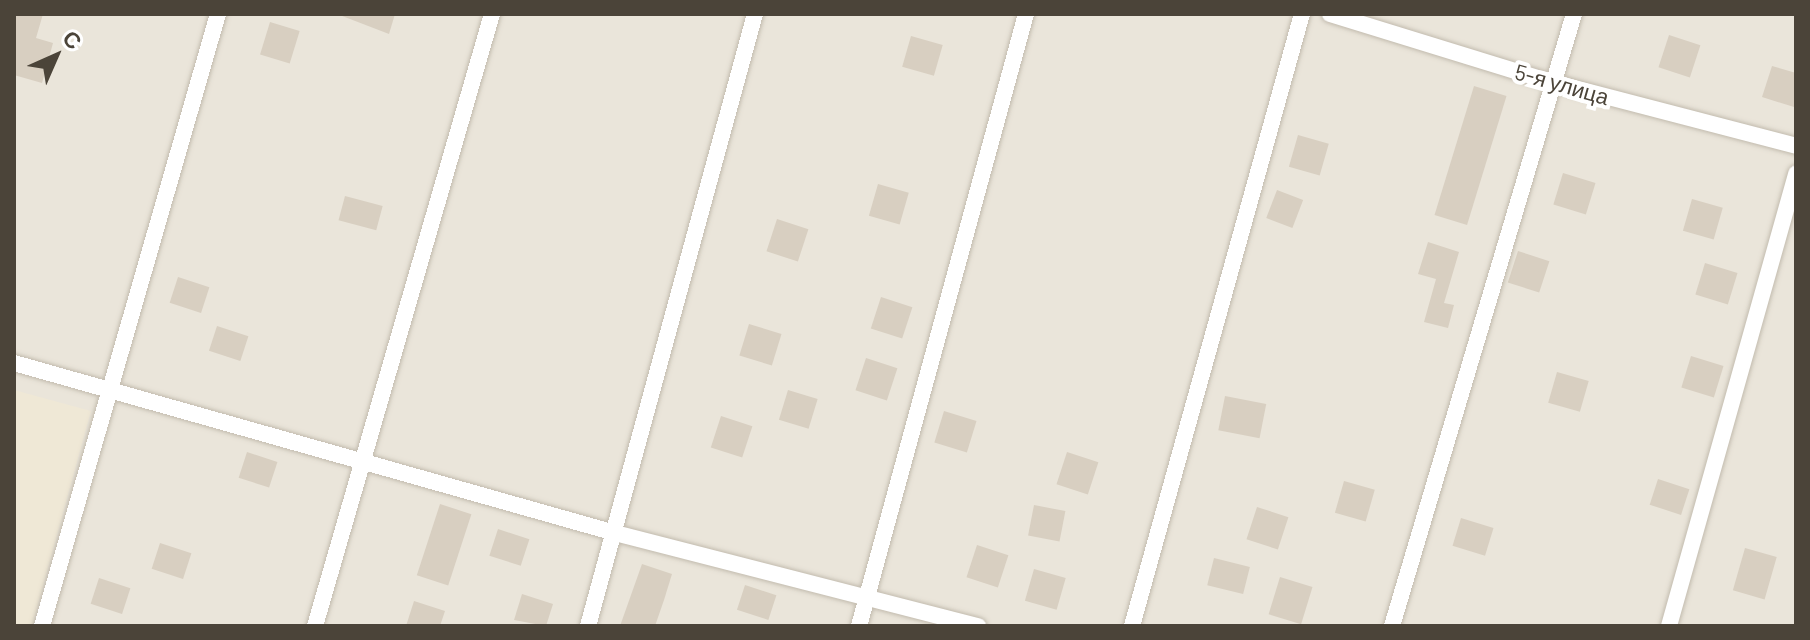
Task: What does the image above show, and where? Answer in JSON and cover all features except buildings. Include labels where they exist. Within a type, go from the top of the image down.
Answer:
[{"type":"street","points":[[42,626],[218,14]]},
{"type":"street","points":[[315,626],[492,14]]},
{"type":"street","points":[[588,626],[755,14]]},
{"type":"street","points":[[859,626],[1026,14]]},
{"type":"street","points":[[1132,626],[1302,14]]},
{"type":"street","name":"5-я улица","points":[[1330,14],[1551,82],[1796,146]]},
{"type":"street","points":[[1392,626],[1551,82],[1574,14]]},
{"type":"street","points":[[1669,626],[1796,174]]},
{"type":"street","points":[[14,363],[615,533],[867,601],[978,626]]},
{"type":"shaded area","points":[[14,14],[1796,14],[1796,626],[14,626]]},
{"type":"shaded area","points":[[14,390],[91,411],[32,626],[14,626]]}]
